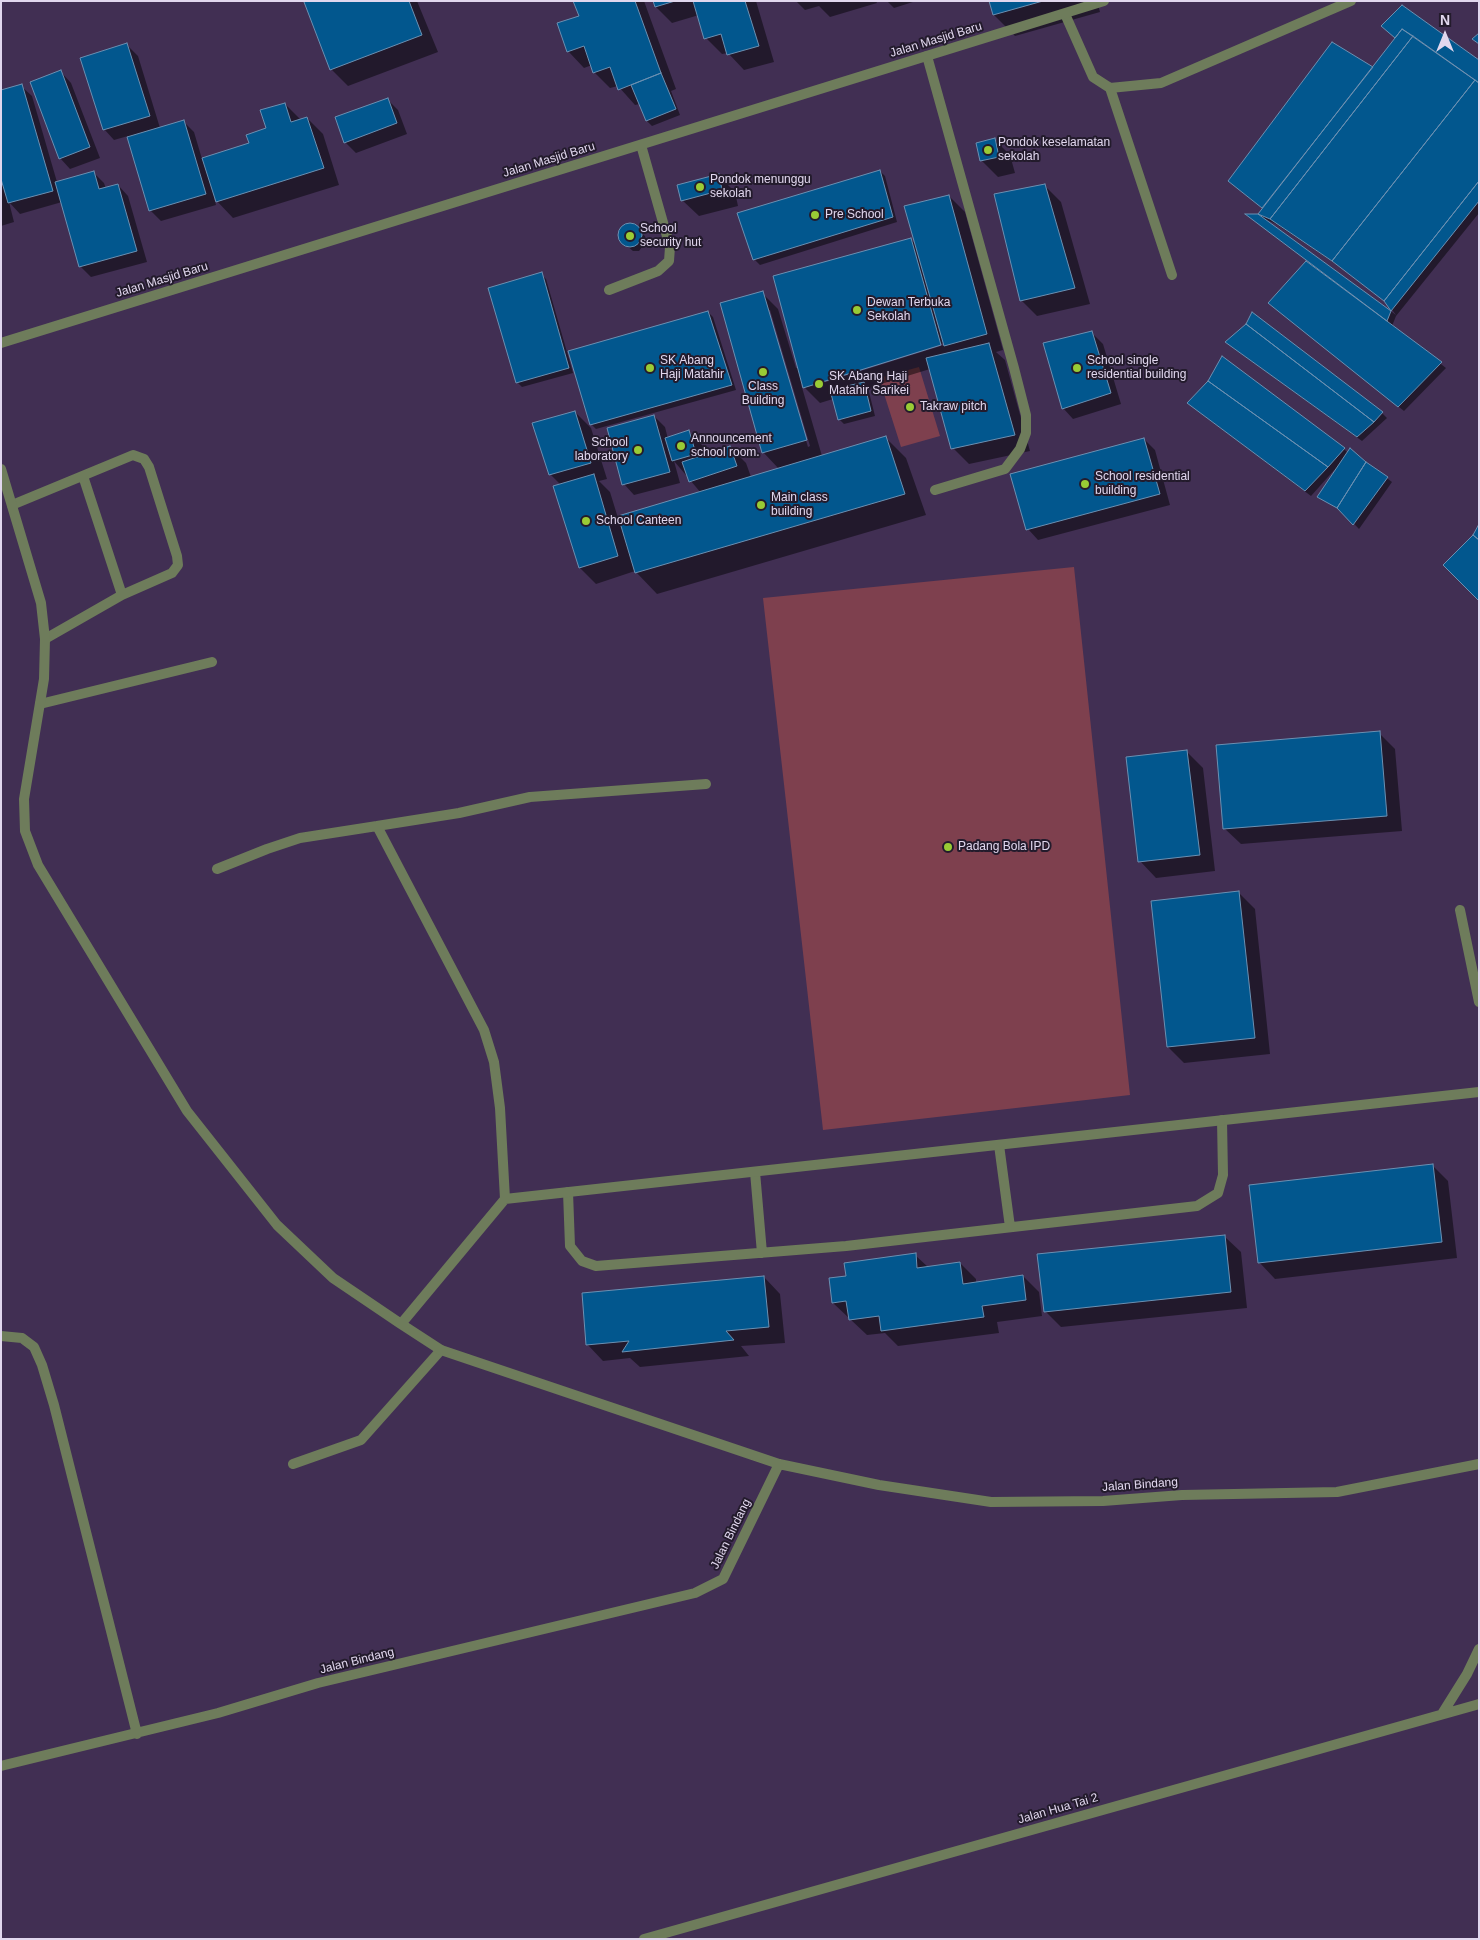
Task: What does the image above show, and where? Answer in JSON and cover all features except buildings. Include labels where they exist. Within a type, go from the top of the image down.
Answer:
[{"type":"street","name":"Jalan Masjid Baru","points":[[1,343],[1104,1]]},
{"type":"street","points":[[1064,14],[1093,77],[1110,88],[1161,83],[1351,1]]},
{"type":"street","points":[[927,56],[1026,415],[1026,433],[1020,449],[1004,469],[935,490]]},
{"type":"street","points":[[1110,88],[1172,275]]},
{"type":"street","points":[[609,290],[658,271],[669,261],[670,247],[641,145]]},
{"type":"street","points":[[12,505],[133,455],[144,459],[149,467],[178,566],[172,573],[122,595],[45,640]]},
{"type":"street","points":[[1,469],[41,603],[45,640],[44,679],[24,799],[25,831],[38,865],[187,1111],[277,1224],[333,1278],[441,1350],[780,1464]]},
{"type":"street","points":[[83,476],[122,595]]},
{"type":"street","points":[[40,704],[212,662]]},
{"type":"street","points":[[217,869],[300,838],[459,813],[530,797],[706,784]]},
{"type":"street","points":[[377,826],[484,1030],[494,1062],[500,1108],[505,1199],[402,1324]]},
{"type":"street","points":[[1460,910],[1479,1002]]},
{"type":"street","points":[[505,1199],[1479,1092]]},
{"type":"street","points":[[568,1192],[570,1246],[582,1261],[596,1266],[846,1246],[1197,1206],[1218,1193],[1223,1175],[1222,1120]]},
{"type":"street","points":[[999,1145],[1010,1227]]},
{"type":"street","points":[[755,1172],[762,1253]]},
{"type":"street","points":[[1,1336],[22,1338],[28,1342],[34,1347],[42,1365],[54,1405],[137,1734]]},
{"type":"street","points":[[293,1464],[361,1440],[441,1350]]},
{"type":"street","name":"Jalan Bindang","points":[[1,1766],[218,1713],[318,1683],[695,1593],[723,1579],[780,1464],[879,1485],[991,1502],[1103,1501],[1182,1495],[1338,1492],[1478,1467]]},
{"type":"street","points":[[1442,1714],[1467,1674],[1479,1649]]},
{"type":"street","name":"Jalan Hua Tai 2","points":[[644,1939],[1479,1704]]},
{"type":"shaded area","name":"Takraw pitch","points":[[919,367],[940,436],[901,447],[879,378]]},
{"type":"shaded area","name":"Padang Bola IPD","points":[[1074,567],[1130,1095],[823,1130],[763,598]]},
{"type":"place","name":"Pondok keselamatan sekolah","points":[[988,150]]},
{"type":"place","name":"Pondok menunggu sekolah","points":[[700,187]]},
{"type":"place","name":"Pre School","points":[[815,215]]},
{"type":"place","name":"School security hut","points":[[630,236]]},
{"type":"place","name":"Dewan Terbuka Sekolah","points":[[857,310]]},
{"type":"place","name":"SK Abang Haji Matahir","points":[[650,368]]},
{"type":"place","name":"School single residential building","points":[[1077,368]]},
{"type":"place","name":"Class Building","points":[[763,372]]},
{"type":"place","name":"SK Abang Haji Matahir Sarikei","points":[[819,384]]},
{"type":"place","name":"Takraw pitch","points":[[910,407]]},
{"type":"place","name":"Announcement school room.","points":[[681,446]]},
{"type":"place","name":"School laboratory","points":[[638,450]]},
{"type":"place","name":"School residential building","points":[[1085,484]]},
{"type":"place","name":"Main class building","points":[[761,505]]},
{"type":"place","name":"School Canteen","points":[[586,521]]},
{"type":"place","name":"Padang Bola IPD","points":[[948,847]]}]
